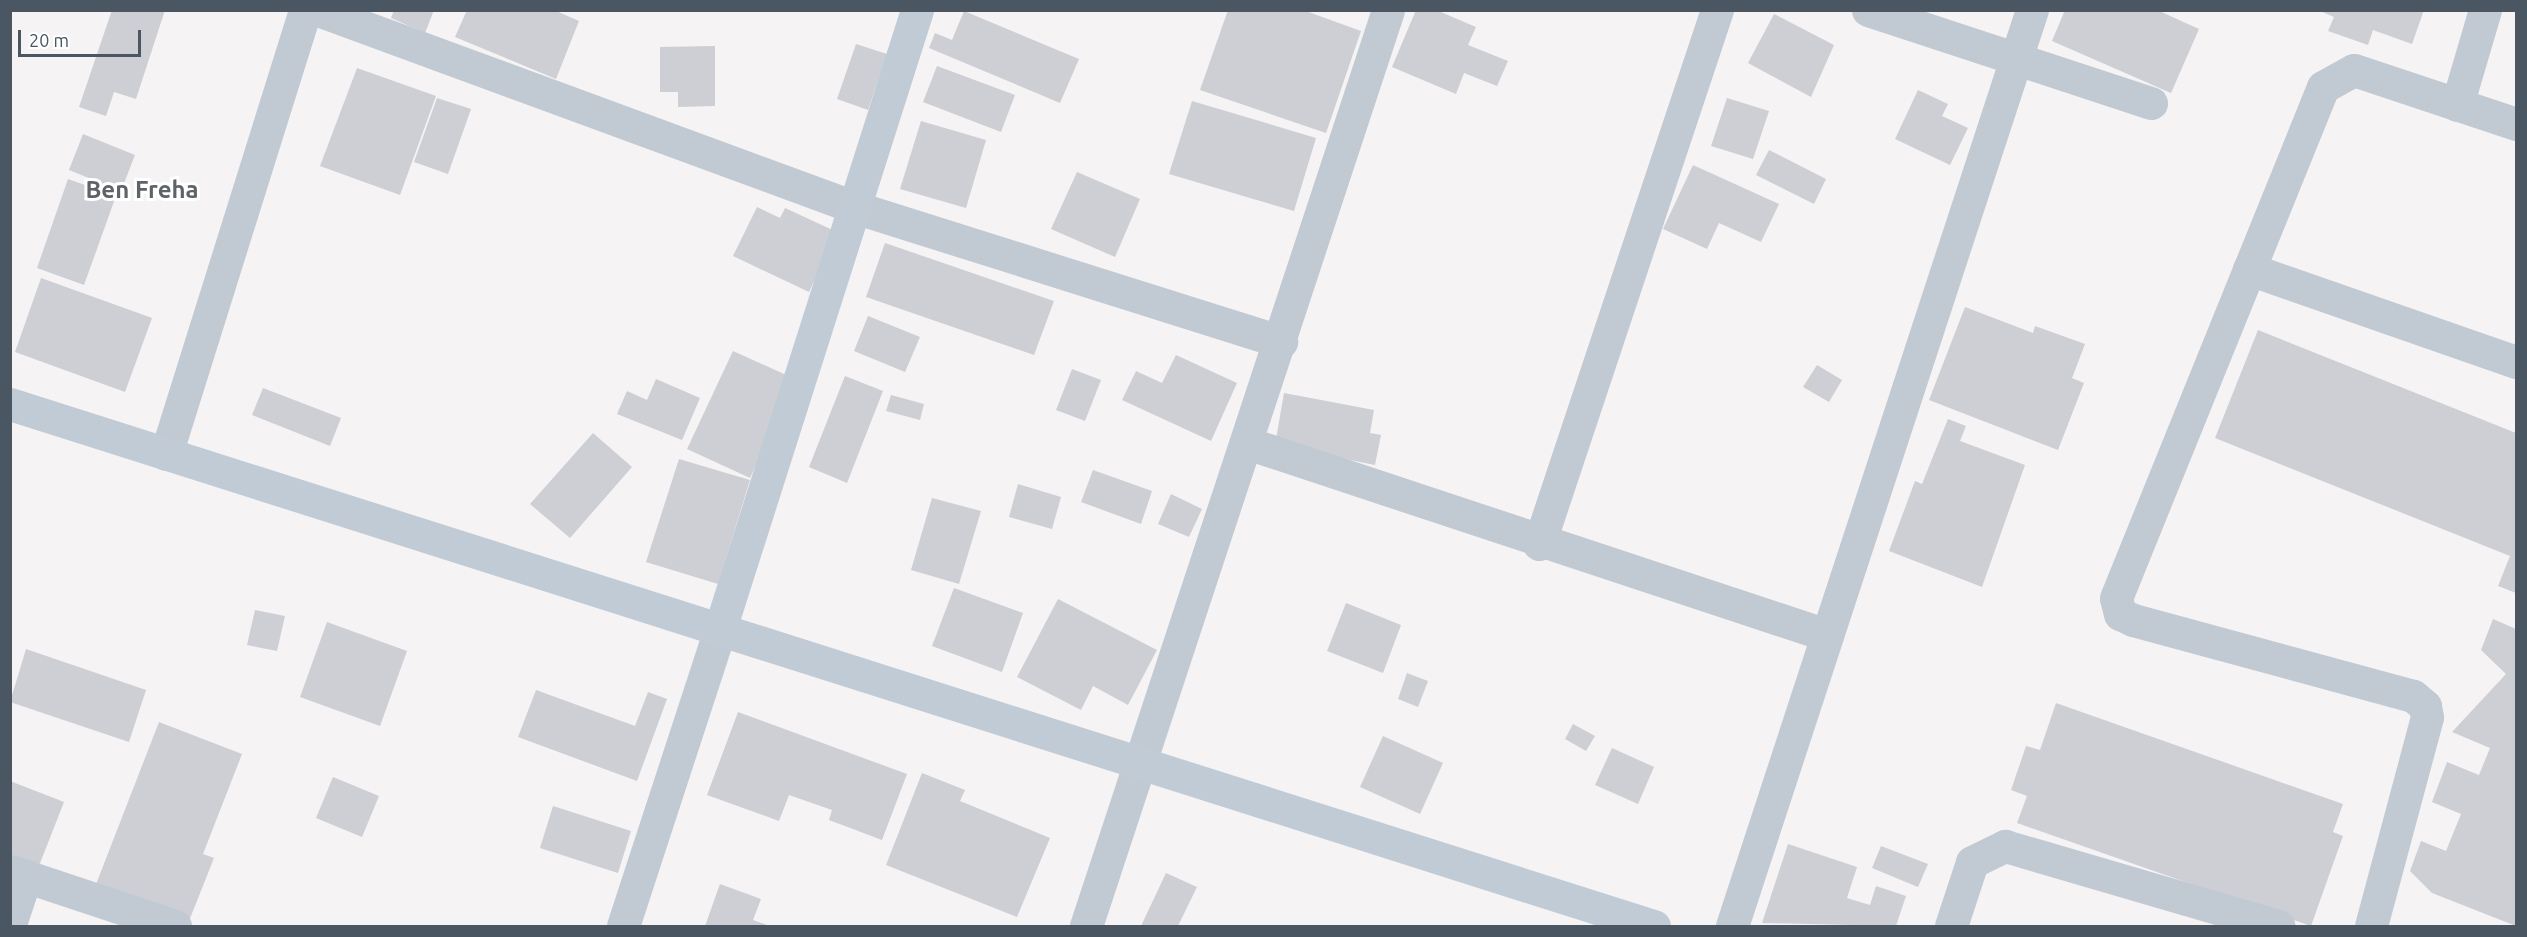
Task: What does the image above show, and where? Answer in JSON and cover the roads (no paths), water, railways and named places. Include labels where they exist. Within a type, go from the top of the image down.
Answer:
[{"type":"main road","points":[[719,632],[917,10]]},
{"type":"main road","points":[[10,404],[719,632],[1654,927]]},
{"type":"street","points":[[166,454],[305,10]]},
{"type":"street","points":[[318,10],[854,207],[1281,342]]},
{"type":"street","points":[[1086,927],[1137,763],[1281,342],[1388,10]]},
{"type":"street","points":[[1539,544],[1718,10]]},
{"type":"street","points":[[1869,10],[2151,104]]},
{"type":"street","points":[[1732,927],[2032,10]]},
{"type":"street","points":[[2457,105],[2486,10]]},
{"type":"street","points":[[2371,927],[2427,717],[2425,706],[2413,696],[2133,620],[2120,614],[2116,598],[2323,87],[2333,76],[2354,69],[2517,124]]},
{"type":"street","points":[[2249,269],[2517,362]]},
{"type":"street","points":[[1247,443],[1539,544],[1827,635]]},
{"type":"street","points":[[623,927],[719,632]]},
{"type":"street","points":[[1951,927],[1972,862],[2005,846],[2278,927]]},
{"type":"street","points":[[10,924],[18,873],[175,927]]},
{"type":"district","name":"Ben Freha","points":[[142,190]]}]
